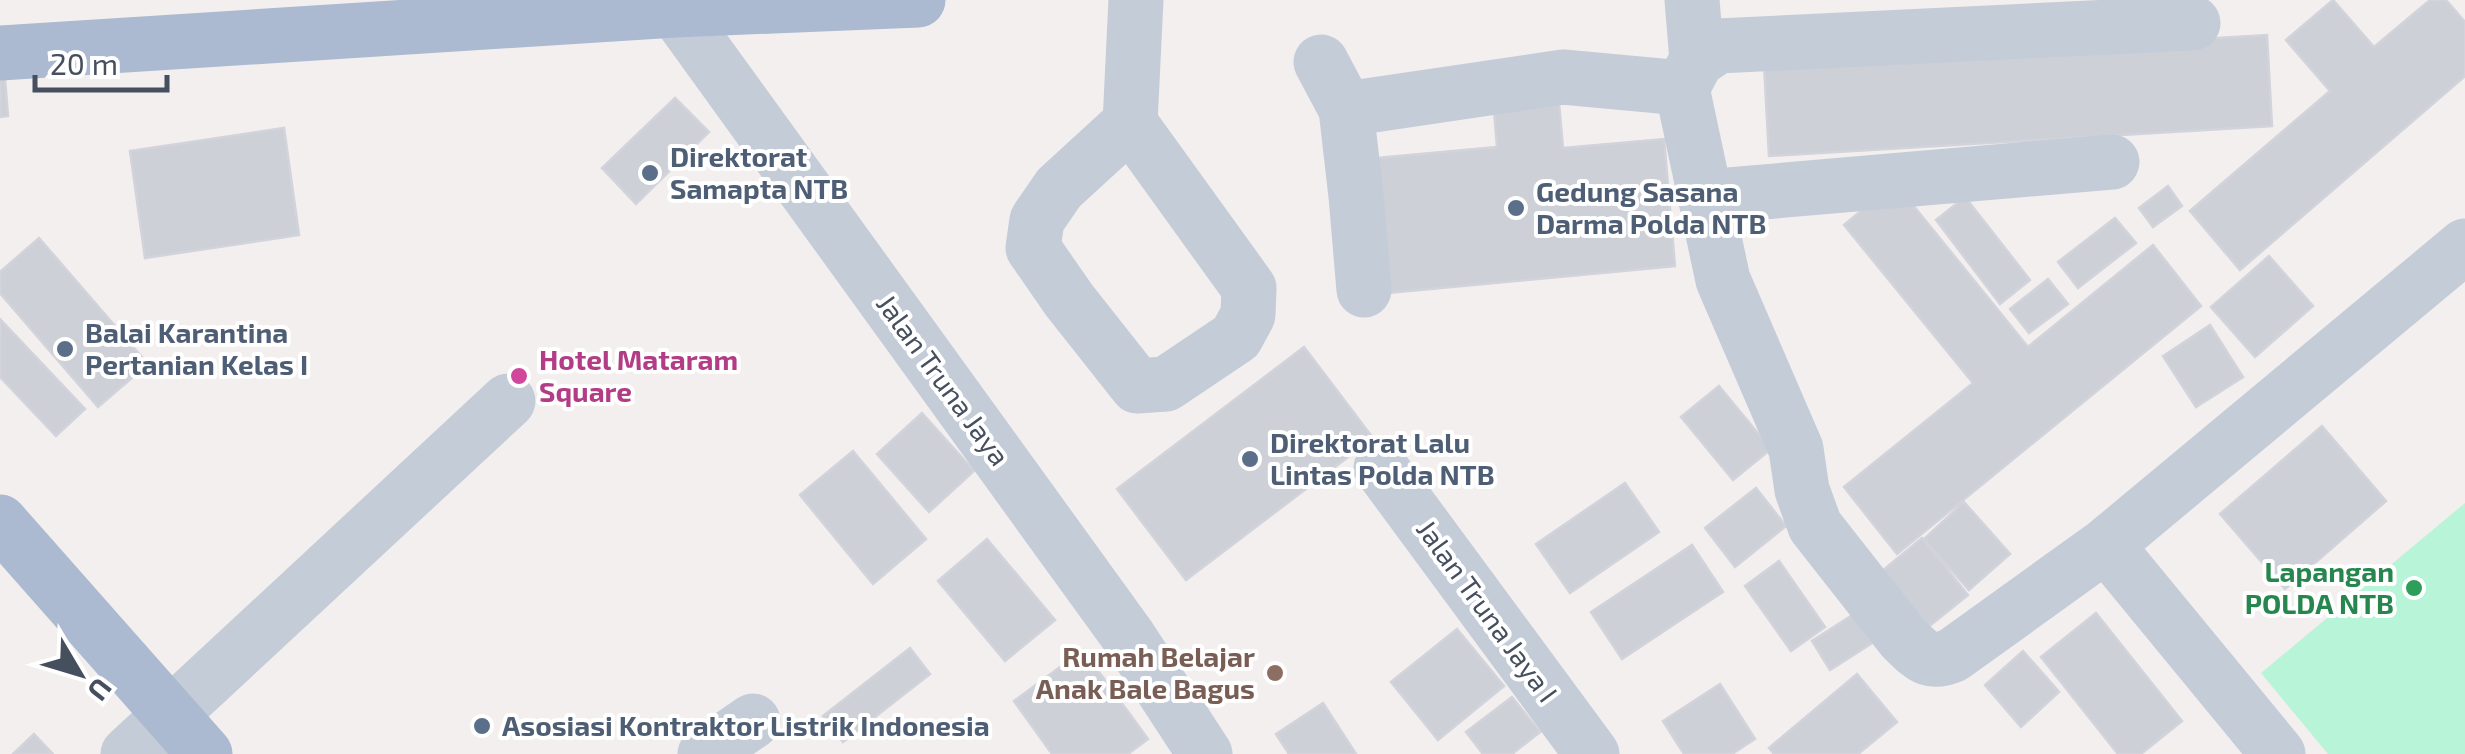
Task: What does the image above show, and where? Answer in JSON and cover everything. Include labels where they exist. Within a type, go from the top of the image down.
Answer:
[{"type":"main road","points":[[0,53],[799,2],[918,0]]},
{"type":"main road","points":[[0,522],[188,735]]},
{"type":"street","points":[[1130,123],[1059,188],[1037,220],[1033,248],[1137,386],[1166,384],[1236,338],[1248,316],[1250,288],[1130,123],[1136,0]]},
{"type":"street","points":[[1692,0],[1689,74],[1705,197],[1723,280],[1796,449],[1802,490],[1815,526],[1903,638],[1927,659],[1941,661],[1954,656],[2106,545],[2465,246]]},
{"type":"street","name":"Jalan Truna Jaya","points":[[675,10],[1128,636],[1204,754]]},
{"type":"street","points":[[1364,290],[1356,196],[1333,86],[1689,74],[1718,46],[2193,23]]},
{"type":"street","points":[[1705,197],[2112,162]]},
{"type":"street","points":[[128,754],[188,735],[508,401]]},
{"type":"street","name":"Jalan Truna Jaya I","points":[[1381,468],[1592,754]]},
{"type":"street","points":[[2106,545],[2278,754]]},
{"type":"street","points":[[705,754],[753,721]]},
{"type":"green space","name":"Lapangan POLDA NTB","points":[[2465,503],[2465,754],[2328,754],[2261,673]]},
{"type":"building","points":[[2333,0],[2374,47],[2430,0],[2446,0],[2465,22],[2465,76],[2240,270],[2190,211],[2330,91],[2286,40]]},
{"type":"building","points":[[2267,35],[2272,126],[1769,156],[1764,65]]},
{"type":"building","points":[[5,79],[8,116],[0,117],[0,80]]},
{"type":"building","points":[[1558,92],[1563,148],[1664,139],[1675,266],[1389,293],[1378,158],[1497,147],[1493,98]]},
{"type":"building","points":[[675,98],[709,132],[636,204],[602,168]]},
{"type":"building","points":[[284,128],[299,235],[145,258],[130,151]]},
{"type":"building","points":[[1895,183],[2028,347],[2153,245],[2201,306],[1897,554],[1844,487],[1973,383],[1844,225]]},
{"type":"building","points":[[2168,186],[2182,206],[2153,227],[2139,208]]},
{"type":"building","points":[[1965,197],[2030,280],[2000,304],[1936,220]]},
{"type":"building","points":[[2115,218],[2136,243],[2078,288],[2058,262]]},
{"type":"building","points":[[39,238],[148,364],[98,407],[0,293],[0,272]]},
{"type":"building","points":[[2269,256],[2313,306],[2255,357],[2211,307]]},
{"type":"building","points":[[2048,279],[2068,304],[2029,333],[2010,309]]},
{"type":"building","points":[[0,319],[85,409],[56,436],[0,377]]},
{"type":"building","points":[[2210,325],[2243,377],[2196,407],[2163,356]]},
{"type":"building","points":[[1304,347],[1373,438],[1186,580],[1117,489]]},
{"type":"building","points":[[1719,386],[1771,449],[1733,480],[1681,417]]},
{"type":"building","points":[[922,413],[974,471],[929,512],[877,454]]},
{"type":"building","points":[[2322,426],[2386,501],[2285,589],[2220,514]]},
{"type":"building","points":[[853,451],[926,539],[873,584],[800,495]]},
{"type":"building","points":[[1625,483],[1659,532],[1570,593],[1536,544]]},
{"type":"building","points":[[1756,488],[1786,526],[1735,567],[1705,528]]},
{"type":"building","points":[[1964,502],[2010,554],[1969,590],[1924,539]]},
{"type":"building","points":[[1922,538],[1968,595],[1927,628],[1881,572]]},
{"type":"building","points":[[987,539],[1055,620],[1005,661],[938,581]]},
{"type":"building","points":[[1692,545],[1723,592],[1622,659],[1591,612]]},
{"type":"building","points":[[1779,561],[1825,627],[1791,651],[1745,586]]},
{"type":"building","points":[[2096,613],[2182,721],[2141,754],[2118,754],[2041,657]]},
{"type":"building","points":[[1854,614],[1872,643],[1830,670],[1812,641]]},
{"type":"building","points":[[1457,629],[1504,686],[1438,740],[1391,682]]},
{"type":"building","points":[[910,648],[930,674],[843,742],[823,716]]},
{"type":"building","points":[[1083,650],[1148,739],[1128,754],[1052,754],[1014,701]]},
{"type":"building","points":[[2023,651],[2059,692],[2021,727],[1985,685]]},
{"type":"building","points":[[1857,674],[1897,722],[1858,754],[1774,754],[1769,748]]},
{"type":"building","points":[[1720,684],[1755,739],[1732,754],[1684,754],[1663,721]]},
{"type":"building","points":[[1512,697],[1540,732],[1512,754],[1483,754],[1466,732]]},
{"type":"building","points":[[1323,703],[1356,754],[1289,754],[1276,734]]},
{"type":"building","points":[[34,734],[53,754],[13,754]]},
{"type":"place","name":"Direktorat Samapta NTB","points":[[650,173]]},
{"type":"place","name":"Gedung Sasana Darma Polda NTB","points":[[1516,208]]},
{"type":"place","name":"Balai Karantina Pertanian Kelas I","points":[[65,349]]},
{"type":"place","name":"Hotel Mataram Square","points":[[519,376]]},
{"type":"place","name":"Direktorat Lalu Lintas Polda NTB","points":[[1250,459]]},
{"type":"place","name":"Lapangan POLDA NTB","points":[[2414,588]]},
{"type":"place","name":"Rumah Belajar Anak Bale Bagus","points":[[1275,673]]},
{"type":"place","name":"Asosiasi Kontraktor Listrik Indonesia","points":[[482,726]]}]
